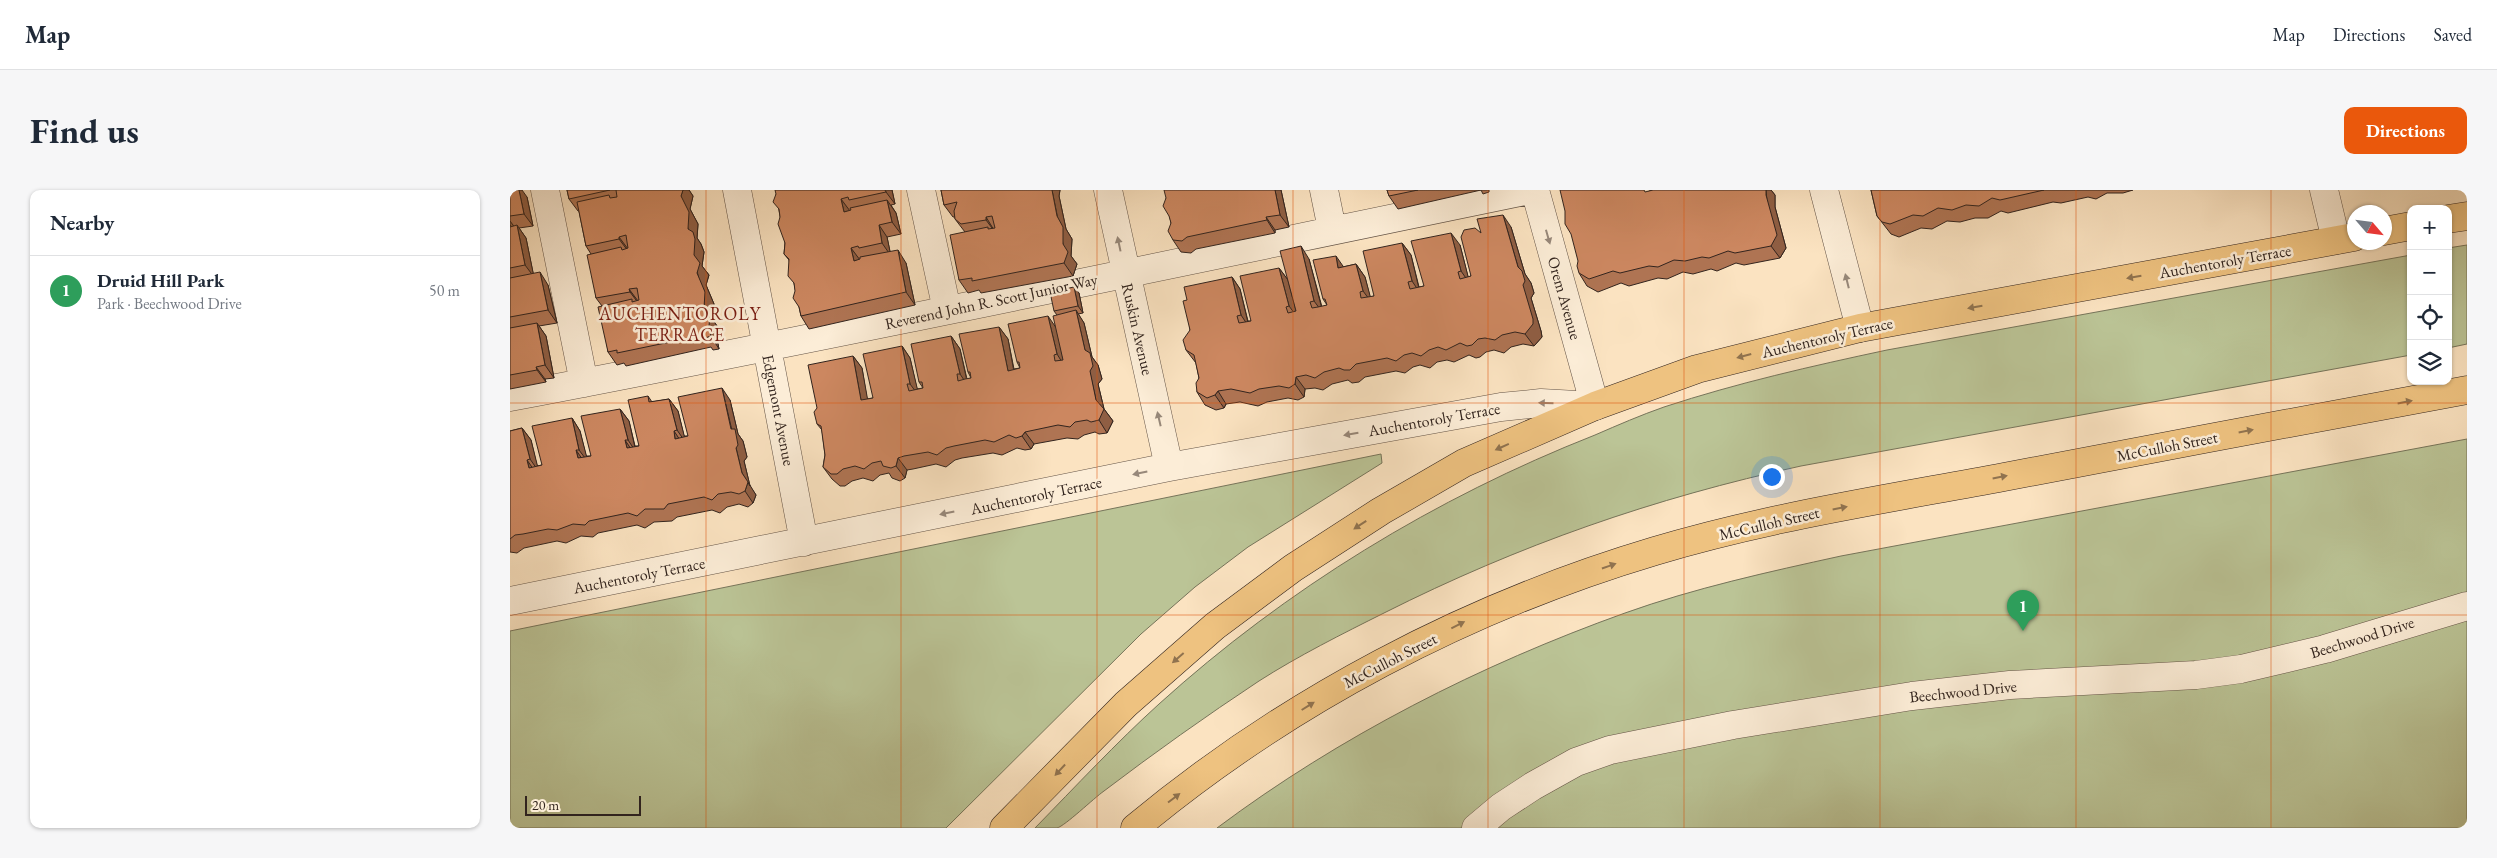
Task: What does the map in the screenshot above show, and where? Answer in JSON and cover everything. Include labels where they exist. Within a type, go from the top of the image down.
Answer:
[{"type":"main road","points":[[2452,218],[2467,216]]},
{"type":"main road","points":[[2392,230],[2407,227]]},
{"type":"main road","name":"Auchentoroly Terrace","points":[[1595,406],[1697,369],[1860,328],[2345,238]]},
{"type":"main road","name":"McCulloh Street","points":[[1135,828],[1236,752],[1337,688],[1475,616],[1554,584],[1656,550],[1794,517],[2467,390]]},
{"type":"main road","points":[[1004,828],[1126,704],[1215,626],[1293,568],[1381,512],[1464,464],[1595,406]]},
{"type":"street","points":[[545,190],[584,383]]},
{"type":"street","name":"Edgemont Avenue","points":[[736,190],[804,542]]},
{"type":"street","points":[[921,190],[947,310]]},
{"type":"street","name":"Ruskin Avenue","points":[[1108,190],[1169,467]]},
{"type":"street","points":[[1324,190],[1332,229]]},
{"type":"street","name":"Reverend John R. Scott Junior Way","points":[[510,397],[766,349],[1332,229],[1530,190]]},
{"type":"street","name":"Orem Avenue","points":[[1535,190],[1595,406]]},
{"type":"street","points":[[1824,190],[1860,328]]},
{"type":"street","points":[[2324,190],[2345,238]]},
{"type":"street","name":"Auchentoroly Terrace","points":[[510,601],[1169,467],[1501,407],[1541,402],[1595,406]]},
{"type":"street","name":"Beechwood Drive","points":[[1476,828],[1501,806],[1533,786],[1576,762],[1610,750],[1733,725],[1912,696],[2010,685],[2158,677],[2240,669],[2325,650],[2467,606]]},
{"type":"green space","points":[[2467,245],[2467,344],[2452,347],[2452,250],[2452,247]]},
{"type":"green space","points":[[2407,256],[2407,356],[1801,466],[1693,493],[1588,526],[1485,566],[1435,588],[1305,654],[1259,681],[1180,735],[1104,791],[1061,826],[1057,828],[1035,828],[1112,749],[1159,704],[1208,662],[1258,622],[1311,585],[1420,517],[1477,487],[1536,460],[1664,407],[1747,383],[1887,350]]},
{"type":"green space","points":[[2467,439],[2467,828],[1217,828],[1264,794],[1312,763],[1362,733],[1413,706],[1517,656],[1571,633],[1651,604],[1732,581],[1841,556]]},
{"type":"green space","points":[[1381,454],[1382,463],[1248,547],[1195,587],[1141,634],[946,828],[510,828],[510,631]]},
{"type":"building","points":[[510,190],[519,190],[524,214],[510,216]]},
{"type":"building","points":[[567,190],[610,190],[569,199]]},
{"type":"building","points":[[616,190],[683,190],[681,196],[689,212],[688,229],[693,232],[695,239],[694,255],[700,263],[697,273],[705,292],[704,308],[710,316],[711,336],[705,338],[704,335],[617,353],[617,350],[608,352],[598,307],[632,299],[632,302],[639,300],[637,288],[629,289],[630,292],[596,298],[587,255],[621,247],[622,250],[628,248],[626,235],[619,237],[619,239],[586,246],[577,202],[609,195],[610,198],[617,197]]},
{"type":"building","points":[[775,190],[885,190],[886,192],[849,200],[848,197],[841,199],[844,212],[851,210],[850,208],[887,200],[892,222],[879,225],[882,243],[851,248],[854,261],[860,259],[860,257],[898,250],[906,292],[801,316],[799,307],[793,298],[795,291],[794,283],[788,276],[789,259],[784,254],[785,243],[778,224],[780,217],[779,209],[773,202],[776,194]]},
{"type":"building","points":[[941,190],[1052,190],[1057,216],[1063,227],[1063,244],[1068,252],[1064,263],[972,281],[972,278],[959,280],[950,235],[988,227],[988,229],[995,228],[992,216],[986,217],[986,220],[961,224],[955,219],[954,211],[957,202],[944,205]]},
{"type":"building","points":[[1164,190],[1275,190],[1280,215],[1266,217],[1267,220],[1187,237],[1182,241],[1173,240],[1168,231],[1171,223],[1169,216],[1163,206],[1166,198]]},
{"type":"building","points":[[1387,190],[1418,190],[1389,196]]},
{"type":"building","points":[[1560,190],[1644,190],[1645,192],[1653,190],[1766,190],[1777,235],[1771,246],[1735,253],[1728,251],[1709,258],[1702,257],[1685,261],[1674,260],[1658,267],[1649,266],[1620,273],[1613,271],[1589,279],[1579,273],[1571,234],[1565,224],[1565,211]]},
{"type":"building","points":[[1871,190],[2044,190],[2000,200],[1992,198],[1979,206],[1966,205],[1952,210],[1938,208],[1923,216],[1913,215],[1890,224],[1882,222],[1877,216]]},
{"type":"building","points":[[1503,215],[1518,267],[1522,271],[1525,281],[1523,285],[1533,319],[1533,324],[1525,334],[1515,332],[1502,335],[1495,340],[1478,339],[1472,345],[1467,346],[1460,343],[1446,350],[1438,347],[1429,350],[1421,356],[1412,353],[1404,355],[1396,361],[1387,358],[1356,364],[1350,370],[1339,368],[1324,372],[1315,378],[1306,375],[1296,377],[1295,384],[1289,388],[1279,386],[1259,389],[1250,393],[1231,389],[1218,391],[1215,395],[1207,398],[1197,392],[1196,383],[1199,378],[1194,355],[1186,350],[1183,340],[1190,330],[1183,301],[1187,300],[1184,287],[1232,277],[1241,315],[1237,316],[1239,323],[1251,321],[1240,276],[1279,268],[1289,306],[1286,307],[1288,313],[1296,311],[1280,251],[1301,246],[1314,301],[1310,302],[1312,308],[1327,305],[1325,299],[1323,299],[1313,260],[1336,256],[1338,268],[1356,264],[1363,291],[1360,292],[1361,298],[1374,296],[1363,251],[1402,243],[1412,281],[1408,282],[1410,289],[1424,286],[1411,241],[1451,233],[1461,271],[1458,272],[1460,279],[1471,276],[1461,237],[1464,230],[1475,228],[1481,233],[1477,219]]},
{"type":"building","points":[[517,225],[525,265],[510,268],[510,227]]},
{"type":"building","points":[[540,272],[548,310],[510,317],[510,278]]},
{"type":"building","points":[[1074,287],[1078,306],[1054,311],[1050,292]]},
{"type":"building","points":[[1076,310],[1085,350],[1090,353],[1093,366],[1090,371],[1096,400],[1104,409],[1099,420],[1075,422],[1070,427],[1058,425],[1025,432],[1022,436],[1016,438],[1009,435],[994,442],[985,440],[954,446],[946,448],[937,455],[928,452],[904,456],[898,458],[896,466],[891,468],[883,466],[881,461],[872,463],[864,469],[855,466],[843,469],[837,474],[831,474],[823,467],[825,455],[821,426],[817,424],[814,412],[817,408],[808,365],[853,356],[861,400],[873,398],[863,354],[902,346],[910,384],[907,384],[909,391],[923,388],[922,382],[919,382],[911,344],[951,336],[960,374],[957,374],[958,381],[971,378],[959,334],[999,327],[1008,371],[1020,368],[1008,324],[1048,316],[1057,354],[1054,355],[1055,361],[1063,360],[1053,316]]},
{"type":"building","points":[[537,323],[545,365],[536,367],[537,370],[510,375],[510,328]]},
{"type":"building","points":[[722,388],[731,429],[735,429],[738,445],[736,448],[742,473],[748,482],[745,491],[739,494],[731,492],[718,494],[712,500],[704,497],[668,504],[664,509],[645,509],[637,516],[628,513],[589,521],[585,525],[573,524],[557,530],[548,529],[515,535],[510,539],[510,431],[522,428],[530,459],[527,460],[529,468],[542,465],[532,426],[572,418],[579,450],[576,450],[578,458],[591,456],[581,416],[620,409],[628,440],[625,440],[627,448],[639,446],[628,400],[648,396],[649,402],[669,399],[677,430],[674,431],[675,439],[688,436],[678,397]]},
{"type":"place","name":"Druid Hill Park","points":[[2023,631]]},
{"type":"district","name":"AUCHENTOROLY TERRACE","points":[[680,324]]}]
